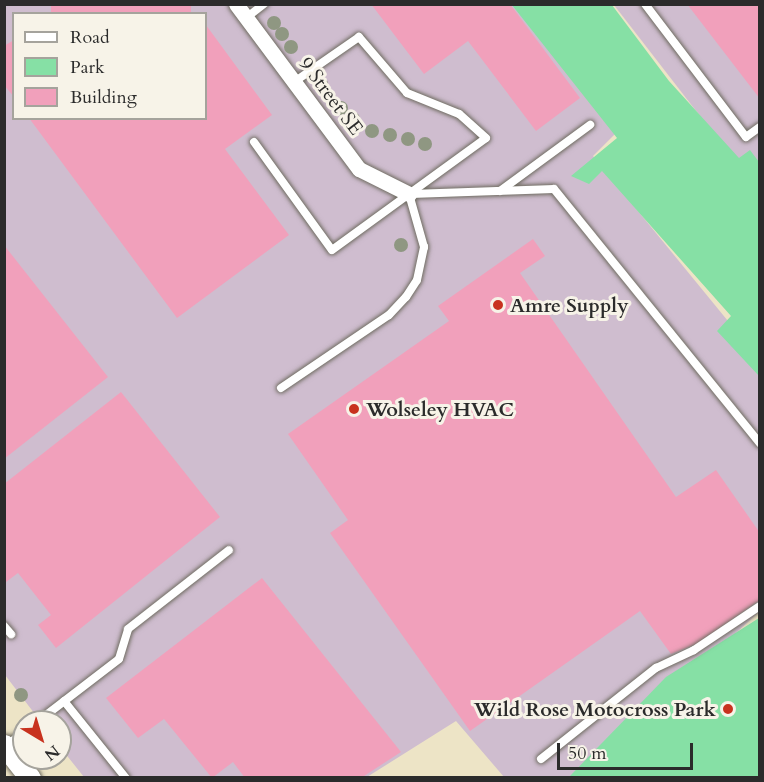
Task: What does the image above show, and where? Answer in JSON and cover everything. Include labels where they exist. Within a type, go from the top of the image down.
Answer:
[{"type":"street","name":"9 Street SE","points":[[236,4],[359,169],[409,194]]},
{"type":"street","points":[[5,745],[28,776]]},
{"type":"lane","points":[[246,18],[264,4]]},
{"type":"lane","points":[[645,4],[746,137],[759,127]]},
{"type":"lane","points":[[254,142],[332,250],[486,138],[459,114],[407,93],[359,37],[294,82]]},
{"type":"lane","points":[[500,191],[590,125]]},
{"type":"lane","points":[[409,194],[554,189],[759,443]]},
{"type":"lane","points":[[281,388],[389,315],[406,297],[417,280],[424,247],[409,194]]},
{"type":"lane","points":[[53,710],[119,659],[128,629],[229,550]]},
{"type":"lane","points":[[541,759],[656,668],[694,650],[759,606]]},
{"type":"lane","points":[[4,626],[11,634]]},
{"type":"lane","points":[[64,702],[126,777]]},
{"type":"shaded area","points":[[5,5],[515,5],[615,134],[593,156],[759,359],[759,612],[578,777],[504,777],[456,721],[367,777],[84,777],[72,762],[72,710],[32,710],[5,675]]},
{"type":"shaded area","points":[[614,5],[759,5],[759,188],[693,107]]},
{"type":"green space","points":[[512,5],[612,5],[669,81],[739,158],[750,150],[759,162],[759,376],[717,331],[731,316],[602,171],[589,184],[571,176],[617,138]]},
{"type":"green space","points":[[759,618],[759,777],[569,777],[666,677]]},
{"type":"building","points":[[371,4],[510,4],[580,98],[536,131],[468,41],[424,74]]},
{"type":"building","points":[[687,4],[760,4],[760,99]]},
{"type":"building","points":[[51,5],[191,5],[191,12],[51,12]]},
{"type":"building","points":[[207,26],[272,115],[225,149],[289,235],[177,318],[30,120],[207,120]]},
{"type":"building","points":[[12,41],[12,95],[4,85],[4,46]]},
{"type":"building","points":[[533,239],[545,256],[520,273],[676,497],[716,470],[760,533],[760,600],[696,644],[671,654],[640,611],[470,731],[330,533],[348,520],[288,434],[449,321],[438,306]]},
{"type":"building","points":[[4,245],[108,377],[4,459]]},
{"type":"building","points":[[121,392],[220,517],[56,648],[38,625],[51,615],[18,573],[6,582],[4,580],[4,484]]},
{"type":"building","points":[[262,578],[401,752],[361,778],[245,778],[233,762],[212,778],[164,719],[138,738],[106,698]]},
{"type":"place","name":"Amre Supply","points":[[498,305]]},
{"type":"place","name":"Wolseley HVAC","points":[[354,409]]},
{"type":"place","name":"Wild Rose Motocross Park","points":[[728,709]]}]
